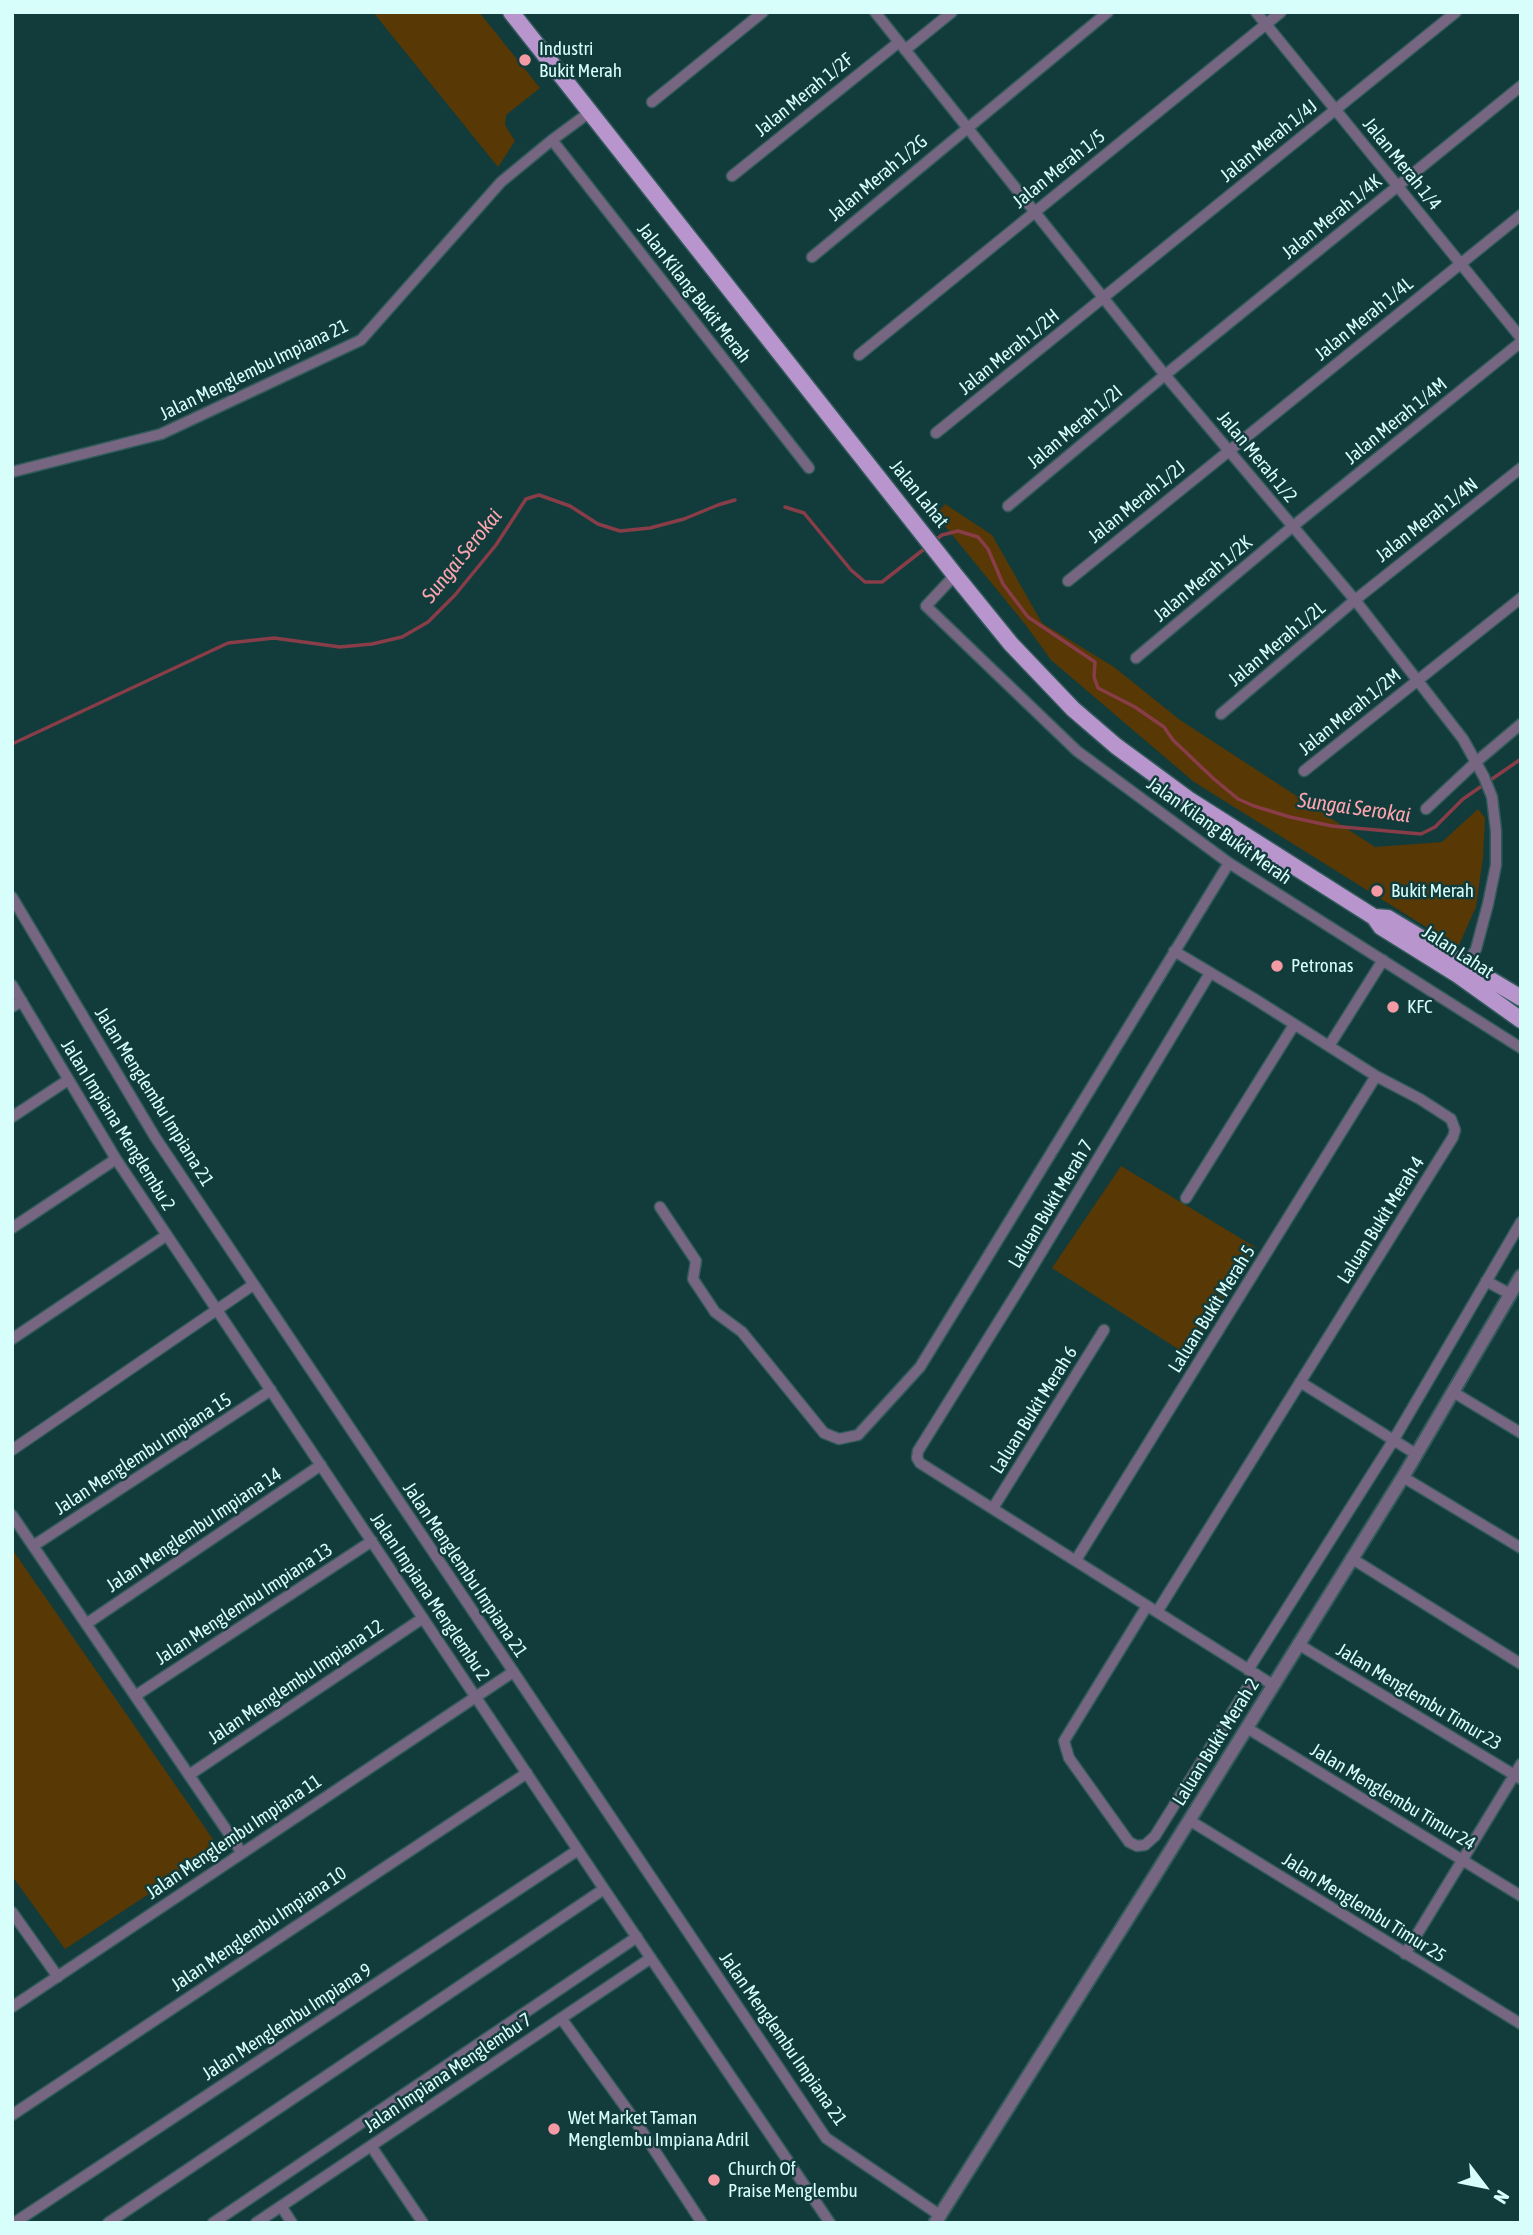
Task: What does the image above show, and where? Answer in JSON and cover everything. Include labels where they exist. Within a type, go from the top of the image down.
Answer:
[{"type":"main road","name":"Jalan Lahat","points":[[511,12],[955,575],[1011,644],[1073,709],[1116,747],[1188,799],[1521,1017]]},
{"type":"main road","name":"Jalan Lahat","points":[[1378,922],[1388,918],[1521,998]]},
{"type":"main road","points":[[1467,964],[1468,972],[1473,977],[1521,1017]]},
{"type":"street","points":[[652,102],[763,12]]},
{"type":"street","name":"Jalan Merah 1/2","points":[[875,12],[1165,375],[1355,600],[1463,739],[1492,797],[1496,831],[1496,865],[1488,904],[1476,948],[1467,964]]},
{"type":"street","name":"Jalan Merah 1/2F","points":[[732,176],[902,46],[952,12]]},
{"type":"street","points":[[967,127],[1108,12]]},
{"type":"street","name":"Jalan Merah 1/4","points":[[1255,12],[1521,340]]},
{"type":"street","name":"Jalan Merah 1/5","points":[[859,355],[1281,12]]},
{"type":"street","name":"Jalan Merah 1/4J","points":[[1104,298],[1455,12]]},
{"type":"street","name":"Jalan Merah 1/4K","points":[[1165,375],[1521,86]]},
{"type":"street","name":"Jalan Menglembu Impiana 21","points":[[12,472],[161,434],[361,340],[501,183],[590,112]]},
{"type":"street","name":"Jalan Merah 1/2G","points":[[812,257],[967,127]]},
{"type":"street","name":"Jalan Kilang Bukit Merah","points":[[552,140],[809,468]]},
{"type":"street","name":"Jalan Merah 1/4L","points":[[1229,450],[1521,215]]},
{"type":"street","name":"Jalan Merah 1/2H","points":[[936,433],[1104,298]]},
{"type":"street","name":"Jalan Merah 1/4M","points":[[1292,527],[1521,340]]},
{"type":"street","name":"Jalan Merah 1/2I","points":[[1008,506],[1165,375]]},
{"type":"street","name":"Jalan Merah 1/2J","points":[[1068,581],[1229,450]]},
{"type":"street","name":"Jalan Merah 1/4N","points":[[1355,600],[1521,468]]},
{"type":"street","name":"Jalan Merah 1/2K","points":[[1136,658],[1292,527]]},
{"type":"street","name":"Jalan Kilang Bukit Merah","points":[[955,575],[926,606],[1077,751],[1228,863],[1521,1048]]},
{"type":"street","name":"Jalan Merah 1/2M","points":[[1304,771],[1521,598]]},
{"type":"street","name":"Jalan Merah 1/2L","points":[[1221,714],[1355,600]]},
{"type":"street","points":[[1426,809],[1521,724]]},
{"type":"street","points":[[660,1207],[696,1261],[694,1279],[715,1312],[741,1332],[824,1433],[839,1439],[858,1435],[920,1367],[1228,863]]},
{"type":"street","name":"Jalan Menglembu Impiana 21","points":[[12,897],[155,1137],[826,2138],[938,2219]]},
{"type":"street","name":"Laluan Bukit Merah 4","points":[[1157,1612],[1453,1137],[1455,1129],[1451,1119],[1420,1099],[1376,1076],[1174,951]]},
{"type":"street","points":[[1329,1046],[1383,960]]},
{"type":"street","name":"Laluan Bukit Merah 7","points":[[993,1508],[920,1463],[917,1458],[918,1451],[1210,974]]},
{"type":"street","name":"Jalan Impiana Menglembu 2","points":[[12,985],[116,1159],[830,2223]]},
{"type":"street","points":[[12,1007],[22,1001]]},
{"type":"street","points":[[1186,1198],[1294,1025]]},
{"type":"street","name":"Laluan Bukit Merah 5","points":[[1076,1560],[1376,1076]]},
{"type":"street","points":[[12,1117],[68,1080]]},
{"type":"street","points":[[12,1228],[116,1159]]},
{"type":"street","name":"Laluan Bukit Merah 2","points":[[1147,1606],[1064,1741],[1069,1758],[1129,1842],[1137,1846],[1144,1845],[1155,1836],[1393,1441],[1521,1222]]},
{"type":"street","points":[[12,1339],[167,1235]]},
{"type":"street","name":"Laluan Bukit Merah 2","points":[[938,2219],[1403,1477],[1521,1276]]},
{"type":"street","points":[[1486,1281],[1510,1294]]},
{"type":"street","points":[[12,1450],[253,1285]]},
{"type":"street","name":"Laluan Bukit Merah 6","points":[[993,1508],[1104,1330]]},
{"type":"street","points":[[1300,1382],[1416,1454]]},
{"type":"street","name":"Jalan Menglembu Impiana 15","points":[[33,1546],[271,1390]]},
{"type":"street","points":[[1453,1392],[1521,1433]]},
{"type":"street","name":"Jalan Menglembu Impiana 14","points":[[86,1624],[321,1465]]},
{"type":"street","points":[[1403,1477],[1521,1548]]},
{"type":"street","points":[[993,1508],[1273,1685]]},
{"type":"street","points":[[12,1516],[242,1853]]},
{"type":"street","name":"Jalan Menglembu Impiana 13","points":[[135,1696],[372,1541]]},
{"type":"street","points":[[1351,1558],[1521,1664]]},
{"type":"street","name":"Jalan Menglembu Impiana 12","points":[[189,1774],[423,1618]]},
{"type":"street","name":"Jalan Menglembu Timur 23","points":[[1298,1644],[1517,1777]]},
{"type":"street","name":"Jalan Menglembu Impiana 11","points":[[12,2007],[513,1672]]},
{"type":"street","name":"Jalan Menglembu Timur 24","points":[[1247,1728],[1521,1896]]},
{"type":"street","points":[[1405,1954],[1517,1777],[1521,1764]]},
{"type":"street","name":"Jalan Menglembu Impiana 10","points":[[12,2115],[527,1773]]},
{"type":"street","name":"Jalan Menglembu Timur 25","points":[[1189,1820],[1521,2024]]},
{"type":"street","name":"Jalan Menglembu Impiana 9","points":[[14,2223],[578,1850]]},
{"type":"street","points":[[108,2223],[604,1889]]},
{"type":"street","points":[[12,1912],[58,1977]]},
{"type":"street","points":[[213,2223],[637,1937]]},
{"type":"street","name":"Jalan Impiana Menglembu 7","points":[[263,2221],[281,2206],[651,1958]]},
{"type":"street","points":[[561,2018],[634,2119],[702,2223]]},
{"type":"street","points":[[371,2146],[423,2223]]},
{"type":"street","points":[[281,2206],[292,2223]]},
{"type":"shaded area","points":[[373,12],[479,12],[540,88],[506,115],[505,125],[515,141],[498,167]]},
{"type":"shaded area","points":[[945,504],[992,535],[1042,623],[1114,667],[1180,720],[1375,847],[1442,842],[1478,809],[1485,818],[1476,907],[1458,947],[1194,782],[1051,660],[936,515]]},
{"type":"shaded area","points":[[1121,1166],[1255,1247],[1189,1356],[1052,1268]]},
{"type":"shaded area","points":[[12,1549],[219,1848],[65,1949],[12,1876]]},
{"type":"waterway","name":"Sungai Serokai","points":[[12,744],[228,643],[274,638],[340,647],[372,644],[402,637],[428,622],[455,595],[496,545],[526,499],[539,495],[570,506],[598,524],[620,531],[650,528],[684,519],[735,500]]},
{"type":"waterway","name":"Sungai Serokai","points":[[785,507],[804,513],[851,570],[865,582],[882,582],[928,546]]},
{"type":"waterway","name":"Sungai Serokai","points":[[934,541],[942,535],[958,531],[978,537],[988,549],[1003,584],[1028,617],[1095,662],[1094,677],[1098,688],[1135,707],[1164,727],[1173,740],[1214,779],[1238,799],[1254,806],[1332,826],[1421,834],[1435,827],[1463,799],[1521,759]]},
{"type":"place","name":"Industri Bukit Merah","points":[[525,60]]},
{"type":"place","name":"Bukit Merah","points":[[1377,891]]},
{"type":"place","name":"Petronas","points":[[1277,966]]},
{"type":"place","name":"KFC","points":[[1393,1007]]},
{"type":"place","name":"Wet Market Taman Menglembu Impiana Adril","points":[[554,2129]]},
{"type":"place","name":"Church Of Praise Menglembu","points":[[714,2180]]}]
